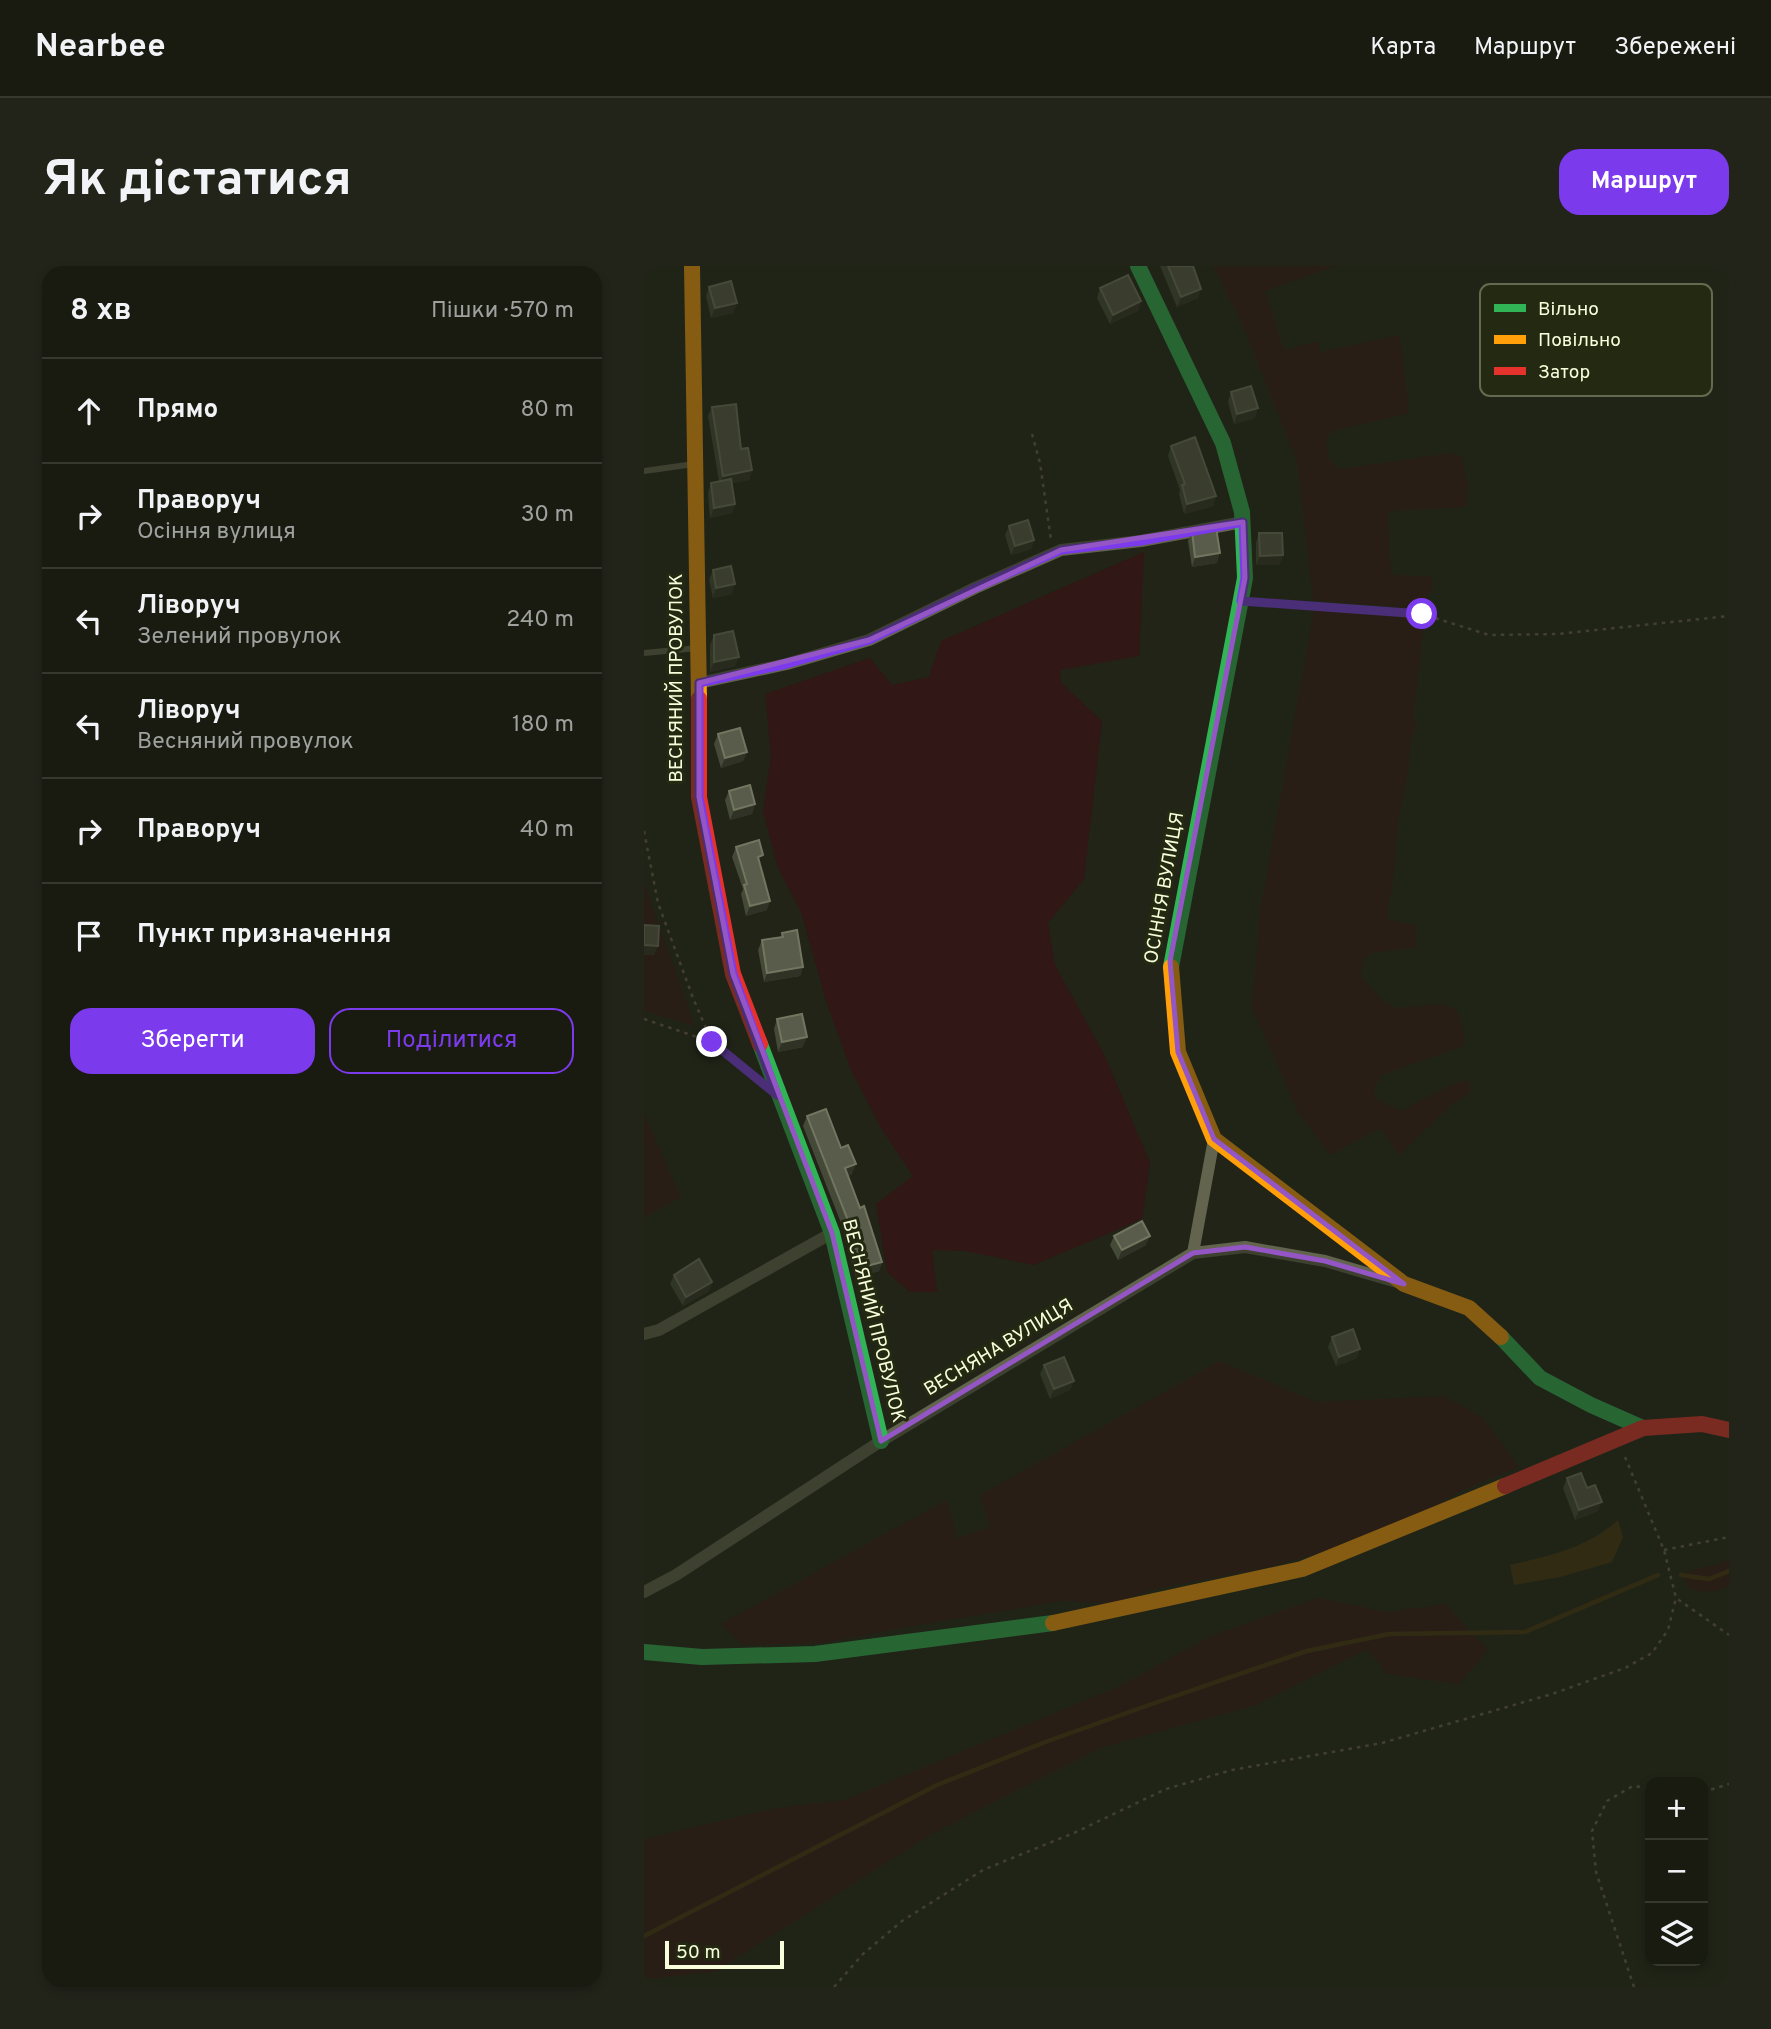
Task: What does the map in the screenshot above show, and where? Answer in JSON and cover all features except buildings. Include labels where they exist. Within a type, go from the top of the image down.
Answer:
[{"type":"street","name":"ВЕСНЯНИЙ ПРОВУЛОК","points":[[692,266],[699,797],[733,974],[832,1233],[881,1441]]},
{"type":"street","name":"ОСІННЯ ВУЛИЦЯ","points":[[1138,266],[1223,443],[1243,522],[1245,578],[1170,961],[1178,1052],[1214,1139]]},
{"type":"street","points":[[699,683],[787,664],[869,640],[1061,550],[1141,541],[1243,522]]},
{"type":"street","points":[[1193,1253],[1214,1139],[1404,1284],[1469,1308],[1508,1343],[1540,1378],[1643,1428]]},
{"type":"street","points":[[644,1334],[659,1330],[832,1233]]},
{"type":"street","name":"ВЕСНЯНА ВУЛИЦЯ","points":[[644,1592],[676,1575],[881,1441],[1193,1253],[1245,1247],[1325,1261],[1404,1284]]},
{"type":"street","points":[[644,1652],[702,1657],[815,1654],[1038,1626],[1302,1569],[1643,1428],[1702,1424],[1729,1430]]},
{"type":"lane","points":[[644,471],[695,463]]},
{"type":"lane","points":[[644,653],[699,648]]},
{"type":"path","points":[[1032,435],[1040,463],[1052,554]]},
{"type":"path","points":[[1241,601],[1422,614],[1489,635],[1558,634],[1729,616]]},
{"type":"path","points":[[644,831],[658,902],[712,1042]]},
{"type":"path","points":[[644,1019],[712,1042],[755,1077]]},
{"type":"path","points":[[834,1987],[863,1954],[902,1921],[983,1870],[1076,1832],[1166,1790],[1231,1770],[1382,1743],[1552,1694],[1625,1668],[1652,1653],[1668,1630],[1676,1598],[1664,1550],[1619,1440]]},
{"type":"path","points":[[1664,1550],[1729,1536]]},
{"type":"path","points":[[1676,1598],[1729,1635]]},
{"type":"path","points":[[1708,1790],[1729,1784]]},
{"type":"path","points":[[1634,1987],[1596,1872],[1592,1831],[1607,1801],[1633,1786],[1645,1787]]},
{"type":"highlighted area","points":[[1243,522],[1245,578],[1170,961],[1178,1052],[1214,1139],[1404,1284],[1325,1261],[1245,1247],[1193,1253],[881,1441],[832,1233],[733,974],[699,797],[699,683],[869,640],[1061,550]]},
{"type":"shaded area","points":[[1213,266],[1335,266],[1265,291],[1284,350],[1318,341],[1320,352],[1400,335],[1409,411],[1406,414],[1332,431],[1326,439],[1328,458],[1339,469],[1453,453],[1462,457],[1468,486],[1466,507],[1390,511],[1388,515],[1391,574],[1432,577],[1432,587],[1422,609],[1313,600],[1297,462],[1243,326]]},
{"type":"shaded area","points":[[1144,552],[1139,656],[1060,670],[1061,683],[1102,721],[1084,879],[1048,923],[1055,965],[1105,1056],[1150,1163],[1142,1219],[1034,1265],[965,1251],[932,1250],[937,1292],[910,1292],[887,1272],[876,1204],[913,1176],[881,1128],[851,1070],[826,1001],[801,912],[778,868],[763,811],[771,755],[765,694],[870,658],[892,685],[929,677],[941,641]]},
{"type":"shaded area","points":[[1314,609],[1402,617],[1422,623],[1424,627],[1413,717],[1417,726],[1411,738],[1387,911],[1388,920],[1415,924],[1416,948],[1371,953],[1364,959],[1361,977],[1385,1003],[1397,1008],[1444,1004],[1457,1010],[1465,1036],[1463,1046],[1382,1075],[1374,1088],[1376,1098],[1401,1111],[1459,1082],[1468,1080],[1471,1086],[1469,1094],[1452,1104],[1399,1155],[1381,1128],[1330,1155],[1297,1110],[1252,1008],[1260,911]]},
{"type":"shaded area","points":[[644,882],[695,1026],[644,1011]]},
{"type":"shaded area","points":[[644,1113],[681,1197],[644,1218]]},
{"type":"shaded area","points":[[1220,1361],[1316,1402],[1445,1396],[1483,1418],[1519,1467],[1337,1548],[1266,1568],[1155,1589],[1113,1604],[1063,1601],[824,1643],[743,1645],[721,1624],[947,1500],[957,1538],[990,1527],[980,1495]]},
{"type":"shaded area","points":[[1618,1520],[1623,1537],[1612,1562],[1560,1577],[1514,1585],[1510,1565],[1580,1544],[1594,1538]]},
{"type":"shaded area","points":[[1729,1560],[1729,1585],[1720,1590],[1690,1589],[1681,1575],[1693,1570]]},
{"type":"shaded area","points":[[1318,1598],[1387,1612],[1445,1604],[1488,1650],[1459,1684],[1387,1674],[1367,1649],[1253,1706],[1100,1748],[930,1835],[715,1972],[644,1979],[644,1839],[775,1808],[845,1800],[1120,1686],[1211,1636]]},
{"type":"waterway","points":[[1681,1575],[1709,1579],[1729,1571]]},
{"type":"waterway","points":[[644,1936],[937,1785],[1149,1705],[1307,1651],[1389,1634],[1525,1632],[1658,1575]]},
{"type":"traffic: fast","points":[[1138,266],[1223,443],[1242,512],[1245,578],[1171,967]]},
{"type":"traffic: fast","points":[[760,1044],[832,1233],[881,1441]]},
{"type":"traffic: fast","points":[[1501,1337],[1540,1378],[1643,1428]]},
{"type":"traffic: fast","points":[[644,1652],[702,1657],[815,1654],[1053,1623]]},
{"type":"traffic: slow","points":[[692,266],[699,699]]},
{"type":"traffic: slow","points":[[1171,967],[1178,1052],[1214,1139],[1404,1284],[1469,1308],[1501,1337]]},
{"type":"traffic: slow","points":[[1053,1623],[1302,1569],[1505,1486]]},
{"type":"traffic: jam","points":[[699,699],[699,797],[733,974],[760,1044]]},
{"type":"traffic: jam","points":[[1505,1486],[1643,1428],[1702,1424],[1729,1430]]},
{"type":"route","points":[[712,1042],[777,1095],[733,974],[699,797],[699,683],[787,664],[869,640],[1061,550],[1141,541],[1243,522],[1245,578],[1241,601],[1422,614]]}]
